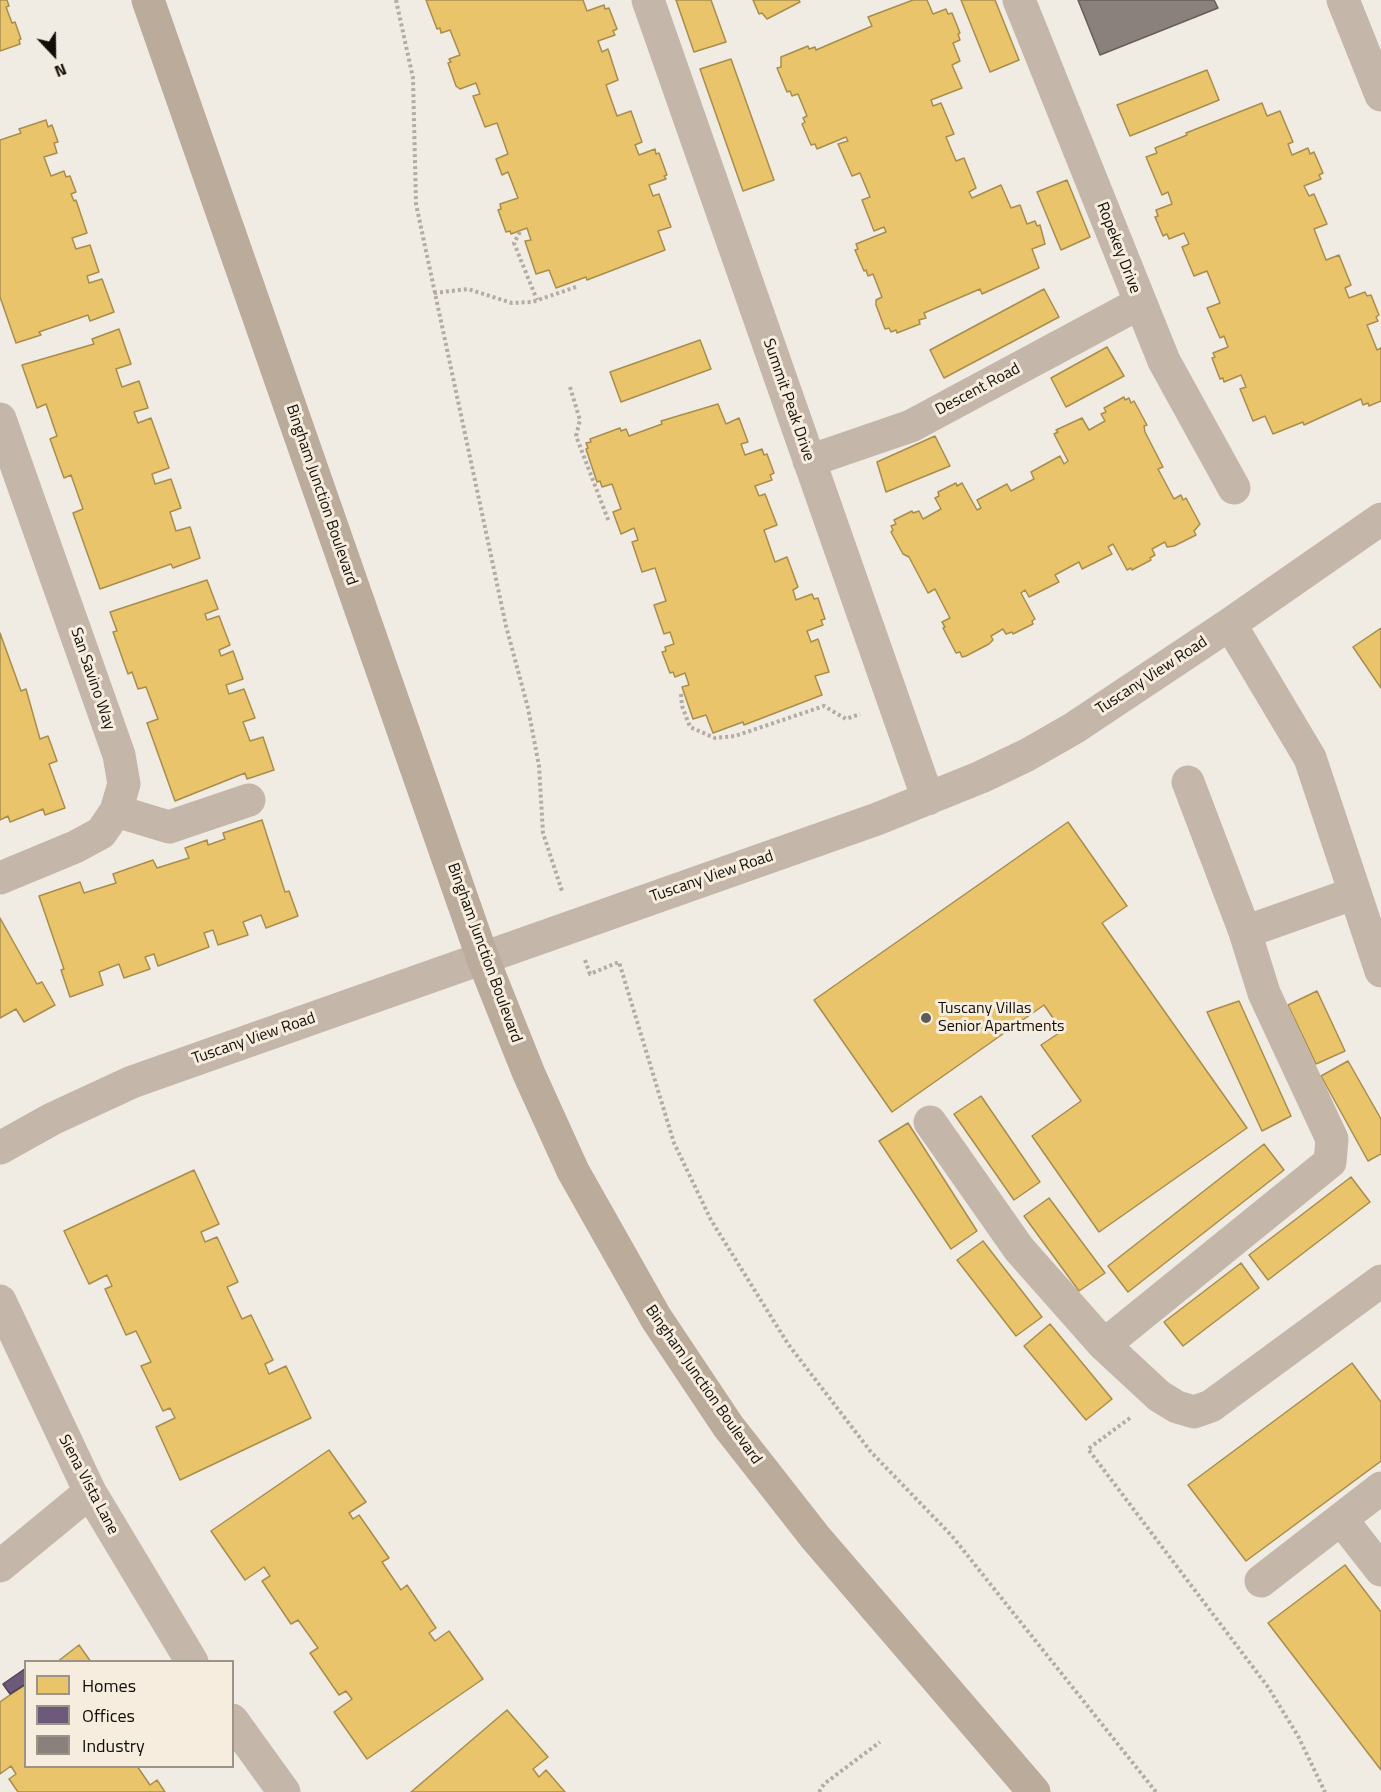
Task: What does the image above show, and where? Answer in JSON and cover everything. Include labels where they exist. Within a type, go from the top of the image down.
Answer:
[{"type":"main road","name":"Bingham Junction Boulevard","points":[[148,0],[483,958],[529,1074],[573,1171],[625,1267],[690,1371],[728,1426],[808,1528],[1034,1792]]},
{"type":"street","name":"Summit Peak Drive","points":[[648,0],[928,799]]},
{"type":"street","name":"Ropekey Drive","points":[[1019,0],[1164,361],[1234,488]]},
{"type":"street","points":[[1343,0],[1381,95]]},
{"type":"street","name":"Descent Road","points":[[810,461],[911,426],[1140,303]]},
{"type":"street","name":"San Savino Way","points":[[0,419],[10,480],[118,755],[124,784],[110,823],[89,840],[0,878]]},
{"type":"street","name":"Tuscany View Road","points":[[0,1148],[52,1119],[132,1082],[928,799],[1036,750],[1230,624],[1381,519]]},
{"type":"street","points":[[1230,624],[1310,758],[1381,971]]},
{"type":"street","points":[[1104,1345],[1330,1162],[1332,1139],[1264,993],[1245,932],[1188,782]]},
{"type":"street","points":[[116,811],[169,827],[249,800]]},
{"type":"street","points":[[1245,932],[1355,893]]},
{"type":"street","points":[[930,1122],[1019,1249],[1104,1345],[1159,1396],[1177,1407],[1194,1412],[1211,1407],[1381,1281]]},
{"type":"street","name":"Siena Vista Lane","points":[[0,1301],[90,1492],[191,1660]]},
{"type":"street","points":[[1261,1581],[1381,1488]]},
{"type":"street","points":[[0,1566],[90,1492]]},
{"type":"street","points":[[1341,1519],[1381,1570]]},
{"type":"street","points":[[234,1723],[284,1792]]},
{"type":"path","points":[[396,0],[413,78],[416,204],[506,626],[528,708],[539,766],[543,833],[555,870]]},
{"type":"path","points":[[520,232],[514,243],[537,300]]},
{"type":"path","points":[[434,293],[468,290],[512,303],[537,300],[576,287]]},
{"type":"path","points":[[570,387],[580,420],[576,436],[609,522]]},
{"type":"path","points":[[681,694],[682,706],[690,727],[715,738],[735,736],[824,706],[846,719],[864,713]]},
{"type":"path","points":[[590,974],[619,962],[674,1143],[711,1220],[788,1344],[871,1452],[952,1536],[1156,1792]]},
{"type":"path","points":[[1131,1417],[1088,1449],[1268,1687],[1298,1736],[1325,1792]]},
{"type":"path","points":[[819,1792],[824,1784],[880,1742]]},
{"type":"building: Homes","points":[[0,0],[7,0],[9,6],[6,7],[21,39],[20,44],[0,51]]},
{"type":"building: Homes","points":[[426,0],[583,0],[587,11],[604,5],[605,9],[609,8],[617,29],[613,31],[615,35],[598,41],[602,52],[608,49],[618,80],[606,85],[617,116],[631,111],[642,142],[635,145],[639,155],[655,149],[656,154],[659,153],[667,175],[664,176],[666,179],[649,185],[653,196],[659,194],[671,227],[658,231],[665,250],[587,280],[586,277],[556,288],[549,270],[536,274],[525,241],[531,240],[527,228],[511,234],[510,231],[506,232],[498,210],[501,209],[500,204],[518,198],[508,172],[502,175],[496,159],[508,154],[497,123],[485,127],[473,96],[480,94],[476,83],[460,89],[456,86],[448,63],[451,62],[449,59],[460,55],[450,30],[441,33],[440,28],[437,29]]},
{"type":"building: Homes","points":[[676,0],[711,0],[726,42],[694,52]]},
{"type":"building: Homes","points":[[753,0],[799,0],[800,2],[767,19],[762,13],[759,14]]},
{"type":"building: Homes","points":[[913,0],[927,0],[933,14],[946,9],[948,14],[952,13],[960,33],[958,34],[960,40],[953,43],[960,61],[952,65],[962,88],[931,100],[933,106],[941,103],[954,134],[946,137],[956,161],[964,158],[976,188],[969,192],[972,198],[1001,185],[1011,208],[1020,205],[1027,224],[1035,221],[1037,226],[1040,225],[1045,244],[1032,249],[1039,268],[982,294],[980,289],[924,313],[926,318],[919,320],[920,324],[897,333],[896,330],[891,332],[889,328],[885,329],[876,305],[876,300],[882,297],[873,274],[868,276],[866,270],[864,271],[855,250],[858,249],[856,244],[886,232],[884,227],[874,231],[862,200],[870,197],[860,173],[852,176],[838,144],[848,141],[846,137],[817,149],[815,144],[811,145],[802,124],[805,122],[803,118],[807,116],[798,94],[792,96],[790,91],[787,92],[777,68],[781,67],[781,57],[808,46],[809,49],[815,47],[816,50],[872,26],[868,17]]},
{"type":"building: Homes","points":[[961,0],[995,0],[1019,60],[990,72]]},
{"type":"building: Homes","points":[[731,59],[774,180],[743,191],[700,69]]},
{"type":"building: Homes","points":[[1207,70],[1219,100],[1130,136],[1117,105]]},
{"type":"building: Homes","points":[[1262,103],[1267,116],[1280,111],[1293,142],[1288,144],[1292,155],[1308,148],[1310,154],[1314,152],[1323,173],[1319,175],[1321,179],[1304,186],[1309,196],[1314,194],[1327,224],[1314,229],[1326,260],[1339,255],[1351,285],[1345,288],[1349,298],[1365,292],[1367,296],[1371,295],[1379,315],[1376,317],[1378,321],[1367,325],[1377,350],[1381,348],[1381,401],[1369,406],[1368,403],[1363,405],[1361,399],[1304,425],[1303,422],[1273,434],[1265,416],[1253,421],[1240,389],[1246,387],[1241,375],[1224,382],[1223,378],[1220,379],[1212,358],[1215,357],[1213,353],[1228,347],[1224,336],[1220,338],[1207,308],[1220,303],[1207,271],[1194,276],[1182,247],[1189,244],[1184,233],[1169,239],[1167,234],[1163,236],[1155,217],[1158,216],[1156,210],[1172,204],[1168,192],[1162,195],[1146,157],[1157,153],[1155,148],[1187,135],[1186,133]]},
{"type":"building: Homes","points":[[46,120],[48,127],[52,125],[58,142],[54,143],[57,153],[44,157],[51,176],[64,171],[66,177],[70,176],[76,192],[71,194],[74,201],[76,200],[87,233],[72,238],[76,249],[90,245],[99,272],[87,276],[89,283],[102,279],[114,312],[90,321],[88,315],[39,332],[41,335],[16,343],[0,297],[0,140],[21,133],[19,129]]},
{"type":"building: Homes","points":[[1067,180],[1090,237],[1061,250],[1037,192]]},
{"type":"building: Homes","points":[[1044,289],[1059,317],[944,378],[930,350]]},
{"type":"building: Homes","points":[[119,329],[131,364],[116,369],[122,387],[139,381],[148,408],[134,412],[138,423],[151,418],[169,468],[152,474],[155,484],[171,479],[181,508],[170,512],[176,531],[190,527],[200,558],[173,568],[171,564],[100,589],[73,513],[83,509],[71,475],[64,478],[50,439],[57,436],[46,404],[37,408],[22,365],[94,344],[92,339]]},
{"type":"building: Homes","points":[[700,340],[711,369],[621,402],[610,372]]},
{"type":"building: Homes","points":[[1107,347],[1124,376],[1066,407],[1051,378]]},
{"type":"building: Homes","points":[[1124,397],[1125,400],[1129,398],[1131,403],[1134,401],[1147,425],[1144,426],[1145,432],[1163,467],[1158,469],[1174,499],[1181,495],[1183,500],[1186,498],[1200,524],[1194,531],[1196,535],[1174,546],[1167,547],[1165,542],[1152,549],[1155,555],[1150,558],[1151,560],[1132,570],[1131,568],[1127,570],[1113,544],[1108,547],[1112,554],[1082,569],[1079,562],[1055,575],[1059,582],[1029,597],[1025,590],[1021,593],[1035,619],[1032,621],[1033,624],[1013,634],[1012,632],[1006,634],[1003,629],[991,636],[993,640],[989,644],[962,657],[960,652],[956,653],[943,628],[945,627],[942,622],[950,618],[935,589],[928,593],[909,557],[903,554],[891,532],[893,530],[891,526],[896,524],[894,520],[912,511],[913,513],[919,511],[923,519],[941,509],[935,498],[939,496],[938,492],[956,483],[957,486],[962,483],[977,510],[981,508],[977,500],[1007,484],[1011,491],[1034,479],[1031,472],[1060,456],[1064,464],[1068,461],[1054,434],[1058,432],[1056,430],[1082,418],[1089,430],[1105,421],[1101,414],[1106,412],[1104,408]]},
{"type":"building: Homes","points":[[718,404],[726,424],[739,418],[748,442],[741,444],[745,455],[762,449],[764,455],[767,454],[774,473],[770,475],[772,480],[755,486],[759,496],[765,494],[777,525],[764,530],[775,562],[787,557],[798,587],[793,590],[796,600],[812,594],[814,599],[818,598],[825,619],[821,620],[823,625],[807,631],[811,642],[818,639],[829,672],[815,676],[822,695],[744,725],[743,722],[713,733],[706,715],[693,719],[682,687],[689,685],[685,673],[675,677],[673,672],[670,673],[662,652],[666,651],[665,647],[674,644],[670,632],[664,634],[654,605],[666,601],[655,568],[642,572],[632,542],[638,540],[634,528],[621,534],[613,512],[621,509],[612,484],[602,487],[600,481],[597,482],[586,443],[591,442],[590,439],[620,428],[621,431],[626,429],[629,436],[662,424],[661,421]]},
{"type":"building: Homes","points":[[935,436],[950,466],[886,492],[877,462]]},
{"type":"building: Homes","points":[[207,580],[218,609],[205,614],[207,620],[219,616],[230,645],[219,650],[221,656],[233,651],[243,679],[226,685],[229,694],[244,689],[255,718],[243,722],[250,741],[263,737],[274,770],[247,779],[245,773],[175,801],[147,723],[158,719],[146,687],[138,689],[132,672],[128,674],[113,632],[117,631],[110,612]]},
{"type":"building: Homes","points":[[1381,628],[1381,688],[1353,647]]},
{"type":"building: Homes","points":[[0,633],[21,691],[26,689],[40,739],[48,736],[57,761],[49,764],[65,808],[45,815],[43,809],[10,822],[8,816],[0,820]]},
{"type":"building: Homes","points":[[262,820],[285,892],[289,891],[298,916],[266,928],[261,915],[243,922],[248,935],[218,945],[213,930],[204,933],[209,947],[158,966],[154,954],[145,957],[150,969],[124,978],[119,964],[99,972],[103,985],[70,997],[61,970],[64,969],[39,896],[80,882],[84,893],[116,883],[113,874],[153,860],[157,868],[189,858],[185,848],[207,840],[208,845],[225,839],[223,833]]},
{"type":"building: Homes","name":"Tuscany Villas Senior Apartments","points":[[1068,822],[1127,906],[1102,923],[1247,1128],[1099,1232],[1032,1136],[1081,1101],[1041,1045],[1062,1031],[1044,1005],[892,1112],[814,1000]]},
{"type":"building: Homes","points":[[0,918],[37,984],[42,982],[55,1005],[24,1022],[16,1009],[0,1018]]},
{"type":"building: Homes","points":[[1317,991],[1345,1051],[1316,1064],[1288,1005]]},
{"type":"building: Homes","points":[[1239,1001],[1291,1116],[1262,1131],[1207,1012]]},
{"type":"building: Homes","points":[[1348,1061],[1381,1119],[1381,1154],[1368,1161],[1321,1076]]},
{"type":"building: Homes","points":[[981,1096],[1040,1182],[1014,1200],[954,1114]]},
{"type":"building: Homes","points":[[908,1123],[977,1231],[951,1249],[879,1141]]},
{"type":"building: Homes","points":[[1264,1144],[1284,1170],[1128,1292],[1108,1266]]},
{"type":"building: Homes","points":[[194,1170],[219,1224],[201,1232],[205,1242],[217,1237],[238,1282],[227,1287],[242,1319],[251,1315],[273,1360],[265,1364],[269,1374],[286,1366],[311,1418],[180,1480],[156,1427],[175,1418],[170,1408],[163,1411],[141,1366],[151,1362],[136,1331],[126,1335],[105,1289],[112,1286],[107,1275],[89,1284],[64,1231]]},
{"type":"building: Homes","points":[[1351,1177],[1370,1202],[1268,1280],[1249,1255]]},
{"type":"building: Homes","points":[[1049,1198],[1105,1273],[1079,1291],[1024,1216]]},
{"type":"building: Homes","points":[[983,1241],[1042,1317],[1016,1336],[957,1260]]},
{"type":"building: Homes","points":[[1241,1263],[1259,1288],[1183,1346],[1164,1322]]},
{"type":"building: Homes","points":[[1050,1324],[1112,1399],[1086,1420],[1024,1346]]},
{"type":"building: Homes","points":[[1352,1363],[1381,1402],[1381,1461],[1246,1561],[1188,1485]]},
{"type":"building: Homes","points":[[329,1450],[366,1502],[349,1513],[353,1519],[359,1515],[389,1558],[382,1562],[401,1590],[407,1585],[436,1628],[429,1633],[435,1641],[449,1631],[483,1679],[367,1759],[334,1712],[352,1699],[346,1691],[339,1695],[310,1653],[318,1648],[298,1620],[291,1624],[262,1581],[270,1576],[264,1567],[245,1580],[211,1531]]},
{"type":"building: Homes","points":[[1345,1565],[1381,1612],[1381,1770],[1268,1623]]},
{"type":"building: Homes","points":[[79,1645],[90,1660],[60,1660]]},
{"type":"building: Homes","points":[[24,1685],[24,1768],[138,1768],[150,1785],[157,1780],[165,1792],[18,1792],[9,1779],[16,1774],[11,1766],[0,1774],[0,1702]]},
{"type":"building: Homes","points":[[507,1710],[548,1757],[533,1769],[539,1777],[546,1770],[565,1792],[411,1792]]},
{"type":"building: Offices","points":[[24,1669],[24,1685],[10,1694],[3,1684]]},
{"type":"building: Industry","points":[[1078,0],[1214,0],[1218,8],[1100,55]]},
{"type":"place","name":"Tuscany Villas Senior Apartments","points":[[926,1018]]}]
